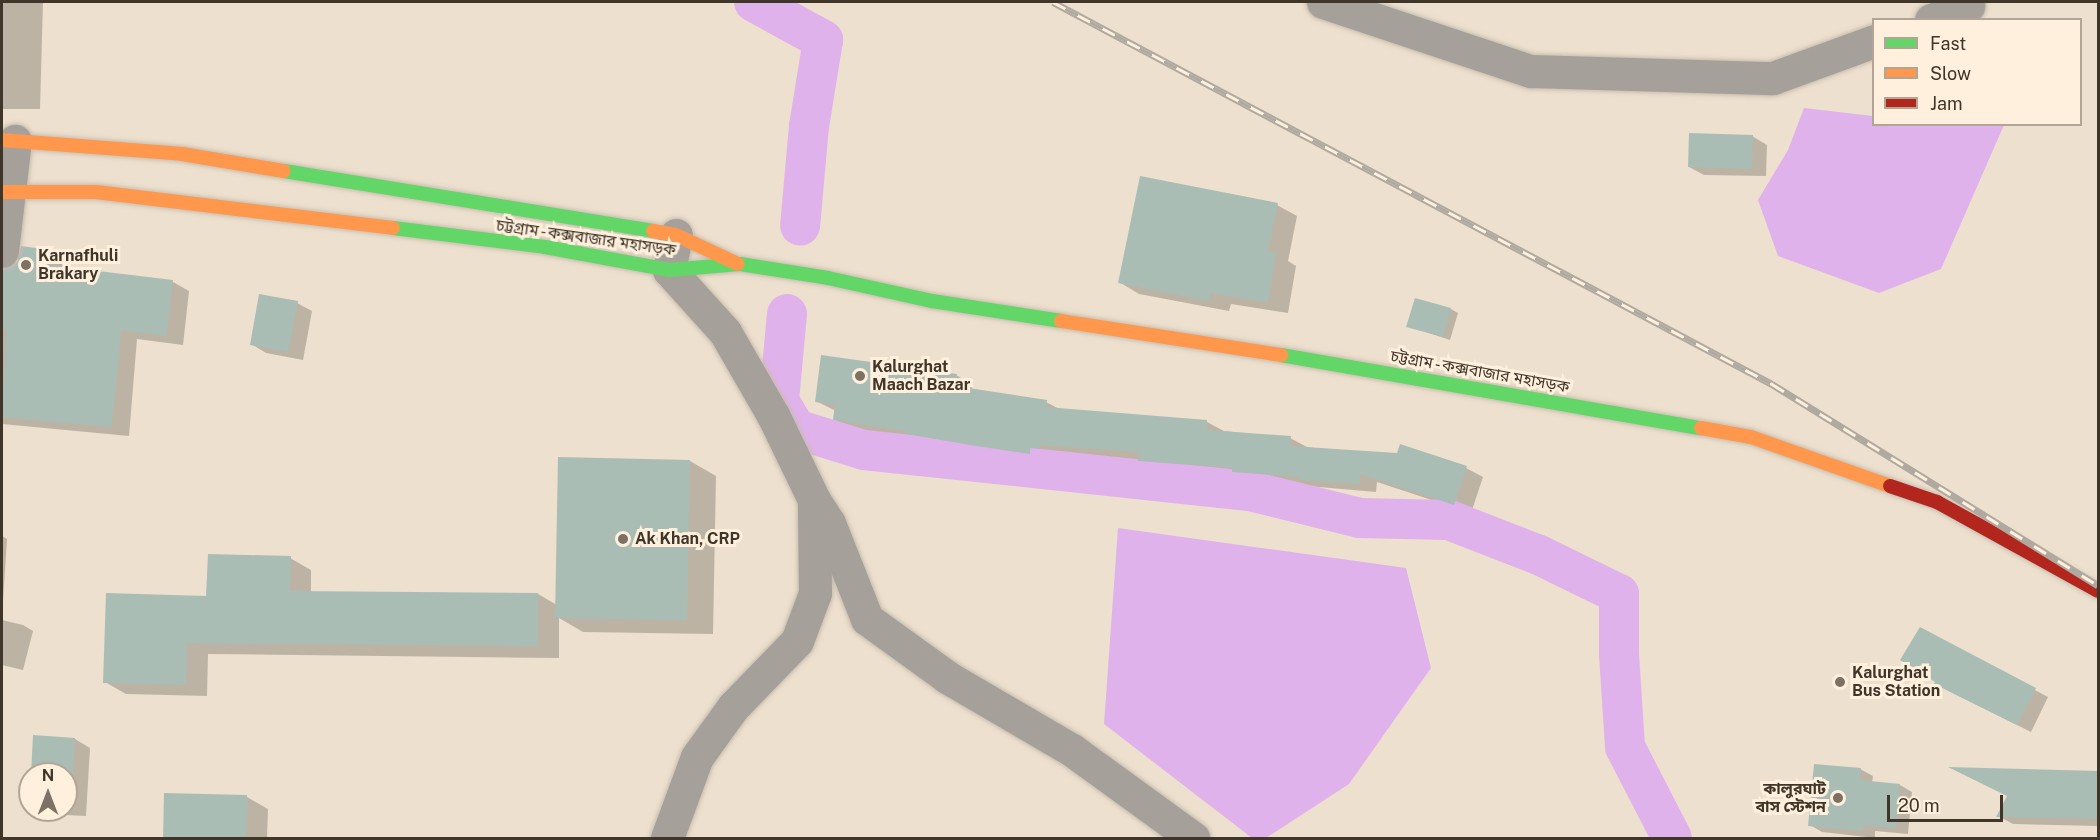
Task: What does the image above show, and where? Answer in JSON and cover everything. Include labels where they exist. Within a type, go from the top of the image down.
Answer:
[{"type":"highway","name":"চট্টগ্রাম - কক্সবাজার মহাসড়ক","points":[[8,141],[182,154],[676,235],[740,264]]},
{"type":"highway","name":"চট্টগ্রাম - কক্সবাজার মহাসড়ক","points":[[5,192],[108,193],[545,247],[669,270],[740,264],[828,278],[932,302],[1356,367],[1751,437],[1937,502],[2098,591]]},
{"type":"street","points":[[1323,2],[1531,71],[1773,78],[1872,42]]},
{"type":"street","points":[[1935,18],[1968,3]]},
{"type":"street","points":[[2,251],[8,141]]},
{"type":"street","points":[[676,235],[669,270],[725,332],[773,415],[814,500],[829,523],[867,619],[947,677],[1072,750],[1193,838]]},
{"type":"street","points":[[667,838],[697,758],[733,707],[797,641],[815,593],[814,500]]},
{"type":"shaded area","points":[[1804,108],[1872,116],[1872,126],[2004,126],[1941,269],[1879,293],[1778,256],[1758,200],[1788,150]]},
{"type":"shaded area","points":[[1118,528],[1406,568],[1431,668],[1349,784],[1266,838],[1252,838],[1104,724]]},
{"type":"building","points":[[1689,133],[1753,135],[1752,169],[1688,167]]},
{"type":"building","points":[[1140,176],[1278,203],[1268,251],[1276,253],[1268,302],[1211,293],[1209,301],[1118,283]]},
{"type":"building","points":[[21,246],[50,250],[48,265],[173,280],[166,336],[121,330],[112,427],[2,417],[6,330],[2,329],[3,269],[17,262]]},
{"type":"building","points":[[259,294],[298,301],[288,352],[250,345]]},
{"type":"building","points":[[1415,298],[1451,308],[1443,337],[1406,327]]},
{"type":"building","points":[[821,355],[957,374],[955,386],[1047,400],[1046,407],[1207,420],[1207,430],[1291,436],[1290,446],[1397,453],[1400,444],[1467,466],[1454,505],[1360,474],[1359,484],[1300,480],[1300,477],[1232,472],[1232,468],[1138,461],[1139,452],[1040,445],[1040,449],[1030,448],[1030,454],[906,434],[906,431],[833,420],[835,404],[815,402]]},
{"type":"building","name":"Ak Khan, CRP","points":[[558,457],[690,460],[687,620],[555,618]]},
{"type":"building","points":[[208,554],[291,556],[290,591],[538,593],[538,646],[187,643],[186,685],[103,683],[106,593],[206,596]]},
{"type":"building","points":[[1920,627],[2036,688],[2017,725],[1934,684],[1935,682],[1900,660]]},
{"type":"building","points":[[33,735],[75,738],[74,762],[32,762]]},
{"type":"building","points":[[1814,764],[1861,768],[1860,780],[1900,784],[1896,828],[1863,825],[1863,831],[1808,826]]},
{"type":"building","points":[[1948,767],[2098,771],[2098,819],[1996,817],[2007,796]]},
{"type":"building","points":[[164,793],[247,795],[246,838],[163,838]]},
{"type":"waterway","points":[[754,2],[823,40],[809,126],[800,226]]},
{"type":"waterway","points":[[787,314],[779,401],[796,429],[864,450],[1254,492],[1360,518],[1449,520],[1539,555],[1619,594],[1619,654],[1625,747],[1672,838]]},
{"type":"railway","points":[[1053,2],[1772,384],[2098,585]]},
{"type":"traffic: fast","points":[[284,171],[653,231]]},
{"type":"traffic: fast","points":[[393,228],[545,247],[669,270],[740,264],[828,278],[932,301],[1061,321]]},
{"type":"traffic: fast","points":[[1281,355],[1701,428]]},
{"type":"traffic: slow","points":[[2,140],[182,154],[284,171]]},
{"type":"traffic: slow","points":[[2,192],[96,192],[393,228]]},
{"type":"traffic: slow","points":[[653,231],[676,235],[738,264]]},
{"type":"traffic: slow","points":[[1061,321],[1281,355]]},
{"type":"traffic: slow","points":[[1701,428],[1751,437],[1890,486]]},
{"type":"traffic: jam","points":[[1890,486],[1937,502],[2098,591]]},
{"type":"place","name":"Karnafhuli Brakary","points":[[26,265]]},
{"type":"place","name":"Kalurghat Maach Bazar","points":[[860,376]]},
{"type":"place","name":"Ak Khan, CRP","points":[[623,539]]},
{"type":"place","name":"Kalurghat Bus Station","points":[[1840,682]]},
{"type":"place","name":"কালুরঘাট বাস স্টেশন","points":[[1838,798]]}]
